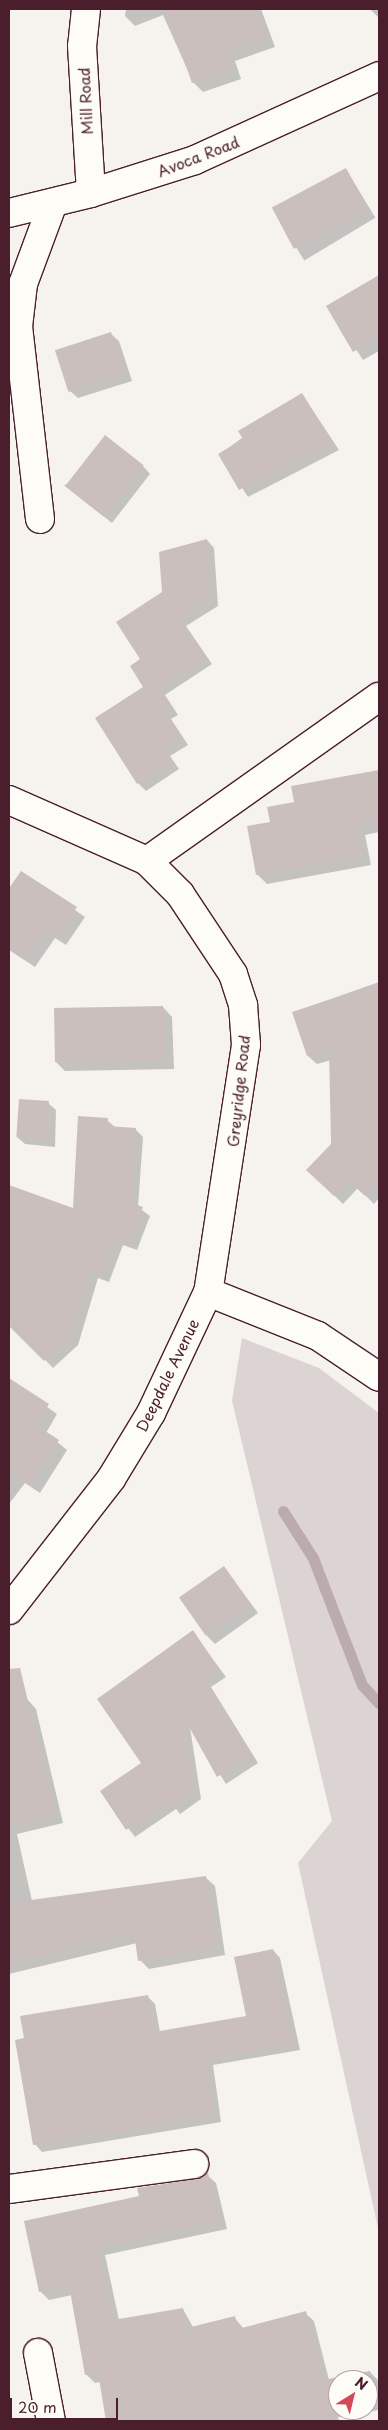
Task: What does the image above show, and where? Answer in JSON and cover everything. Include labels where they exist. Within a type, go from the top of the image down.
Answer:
[{"type":"street","name":"Mill Road","points":[[86,9],[82,46],[91,194]]},
{"type":"street","name":"Avoca Road","points":[[9,213],[91,194],[195,160],[379,76]]},
{"type":"street","points":[[40,519],[18,327],[23,284],[52,203]]},
{"type":"street","points":[[147,861],[379,697]]},
{"type":"street","name":"Greyridge Road","points":[[9,800],[147,861],[180,894],[211,938],[233,974],[243,1005],[246,1045],[240,1102],[208,1292]]},
{"type":"street","points":[[208,1292],[318,1336],[379,1377]]},
{"type":"street","name":"Deepdale Avenue","points":[[9,1610],[111,1479],[151,1413],[208,1292]]},
{"type":"street","points":[[9,2189],[194,2164]]},
{"type":"street","points":[[38,2352],[51,2421]]},
{"type":"shaded area","points":[[242,1338],[319,1368],[379,1413],[379,2233],[298,1863],[332,1821],[232,1401]]},
{"type":"building","points":[[166,9],[256,9],[266,38],[226,52],[232,69],[192,83]]},
{"type":"building","points":[[346,168],[368,209],[294,249],[272,207]]},
{"type":"building","points":[[379,275],[379,337],[353,352],[326,306]]},
{"type":"building","points":[[111,332],[125,374],[68,392],[55,350]]},
{"type":"building","points":[[302,393],[332,442],[239,490],[218,454],[243,439],[238,431]]},
{"type":"building","points":[[105,435],[144,465],[104,516],[65,486]]},
{"type":"building","points":[[207,539],[211,598],[180,618],[205,656],[158,687],[171,706],[164,711],[182,737],[164,748],[172,761],[137,784],[95,718],[143,687],[130,666],[140,659],[116,622],[162,592],[159,552]]},
{"type":"building","points":[[379,770],[379,821],[356,825],[362,855],[256,875],[247,826],[270,822],[267,807],[294,802],[291,786]]},
{"type":"building","points":[[21,871],[77,907],[57,937],[46,930],[26,960],[9,948],[9,889]]},
{"type":"building","points":[[379,984],[379,1181],[365,1196],[349,1181],[334,1196],[306,1170],[331,1144],[329,1049],[307,1056],[292,1012]]},
{"type":"building","points":[[163,1006],[164,1060],[55,1062],[54,1008]]},
{"type":"building","points":[[19,1099],[49,1101],[46,1139],[16,1137]]},
{"type":"building","points":[[78,1116],[108,1118],[107,1126],[136,1128],[130,1202],[143,1207],[130,1243],[116,1238],[101,1275],[90,1271],[70,1338],[44,1361],[9,1326],[9,1185],[73,1208]]},
{"type":"building","points":[[9,1378],[49,1404],[36,1425],[59,1440],[31,1485],[9,1471]]},
{"type":"building","points":[[224,1566],[251,1605],[206,1636],[179,1598]]},
{"type":"building","points":[[193,1630],[219,1669],[205,1678],[251,1755],[217,1777],[183,1716],[194,1791],[172,1807],[168,1802],[126,1830],[100,1791],[141,1763],[97,1699]]},
{"type":"building","points":[[20,1668],[55,1814],[9,1825],[9,1669]]},
{"type":"building","points":[[206,1876],[216,1946],[138,1961],[134,1933],[9,1963],[9,1903]]},
{"type":"building","points":[[273,1949],[293,2043],[206,2058],[214,2115],[33,2145],[15,2040],[24,2038],[20,2016],[148,1995],[154,2032],[246,2016],[234,1957]]},
{"type":"building","points":[[208,2173],[219,2220],[97,2247],[113,2320],[183,2308],[187,2328],[235,2316],[238,2329],[306,2311],[323,2380],[328,2379],[328,2420],[338,2421],[106,2421],[98,2373],[85,2375],[69,2285],[39,2292],[24,2221],[139,2196],[137,2188],[196,2179]]},
{"type":"waterway","points":[[283,1511],[313,1558],[362,1685],[379,1703]]}]
